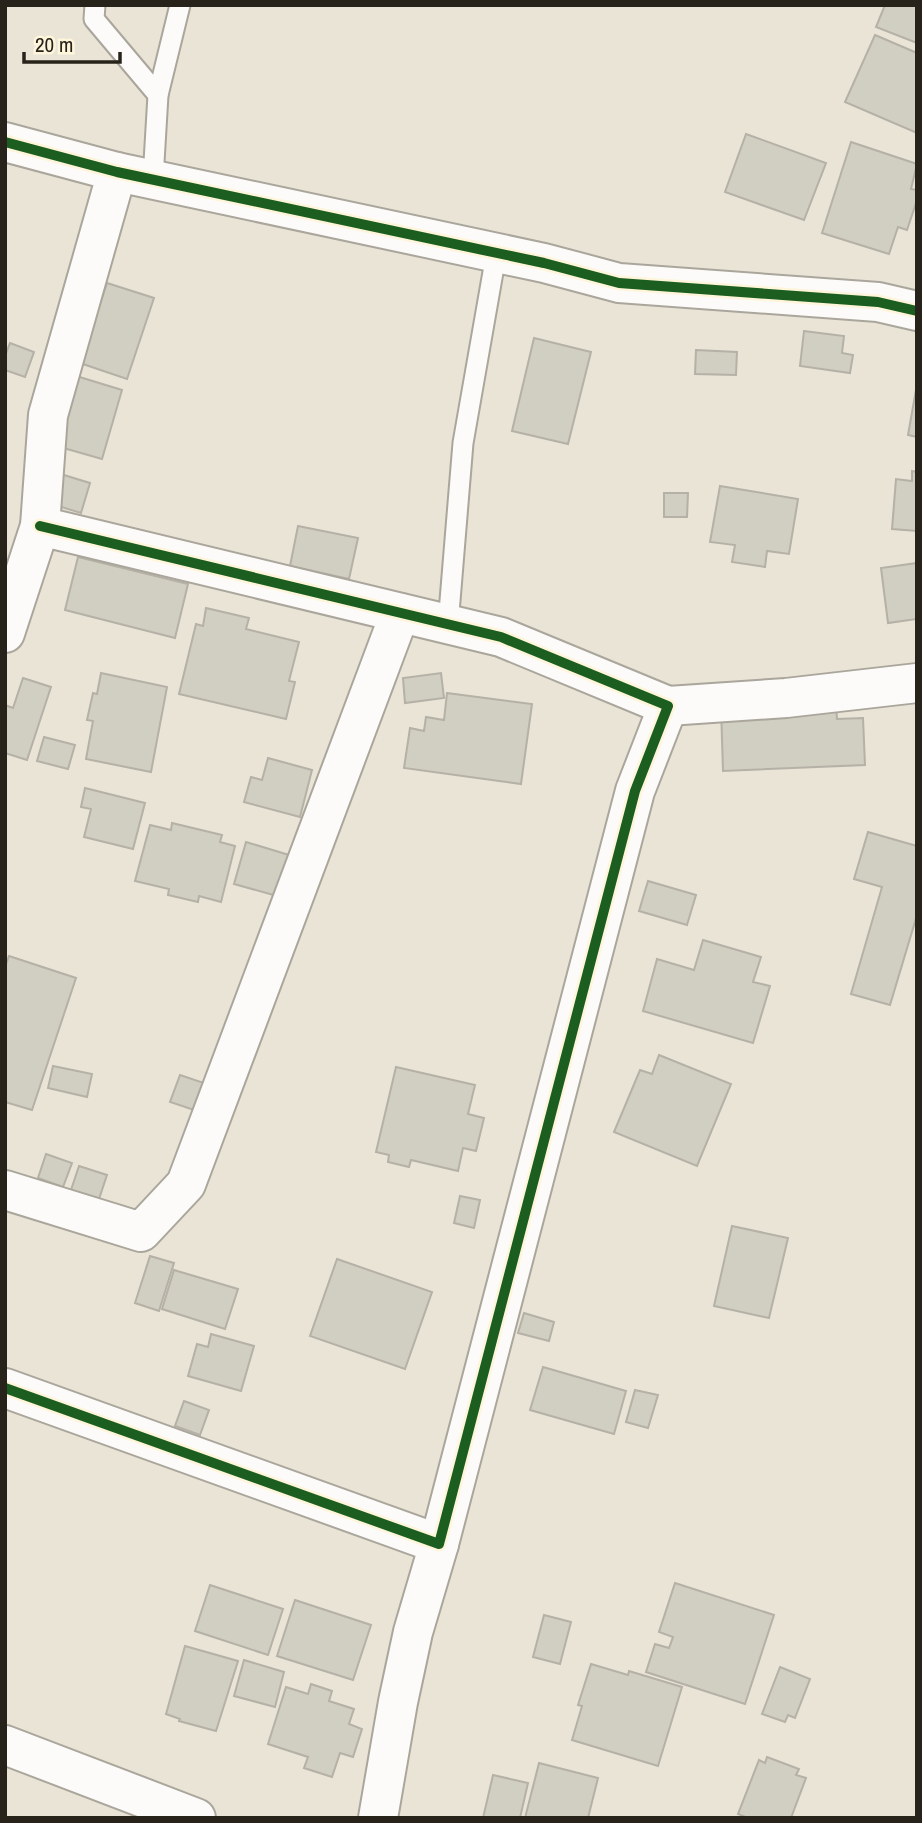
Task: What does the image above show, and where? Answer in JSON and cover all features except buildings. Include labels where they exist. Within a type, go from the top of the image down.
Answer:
[{"type":"street","points":[[5,142],[117,172],[496,255],[544,263],[619,283],[878,302],[917,311]]},
{"type":"street","points":[[5,633],[40,526],[48,415],[117,172]]},
{"type":"street","points":[[40,526],[501,637],[668,706],[786,698],[917,683]]},
{"type":"street","points":[[5,1190],[141,1232],[186,1184],[400,614]]},
{"type":"street","points":[[378,1818],[413,1632],[439,1544],[635,791],[668,706]]},
{"type":"street","points":[[5,1388],[439,1544]]},
{"type":"street","points":[[5,1745],[196,1818]]},
{"type":"lane","points":[[94,5],[94,19],[158,95]]},
{"type":"lane","points":[[153,179],[158,95],[180,5]]},
{"type":"lane","points":[[448,625],[463,443],[496,255]]},
{"type":"cycle path","points":[[5,142],[117,172],[544,263],[619,283],[878,302],[917,311]]},
{"type":"cycle path","points":[[5,1388],[439,1544],[635,791],[668,706],[501,637],[40,526]]}]
